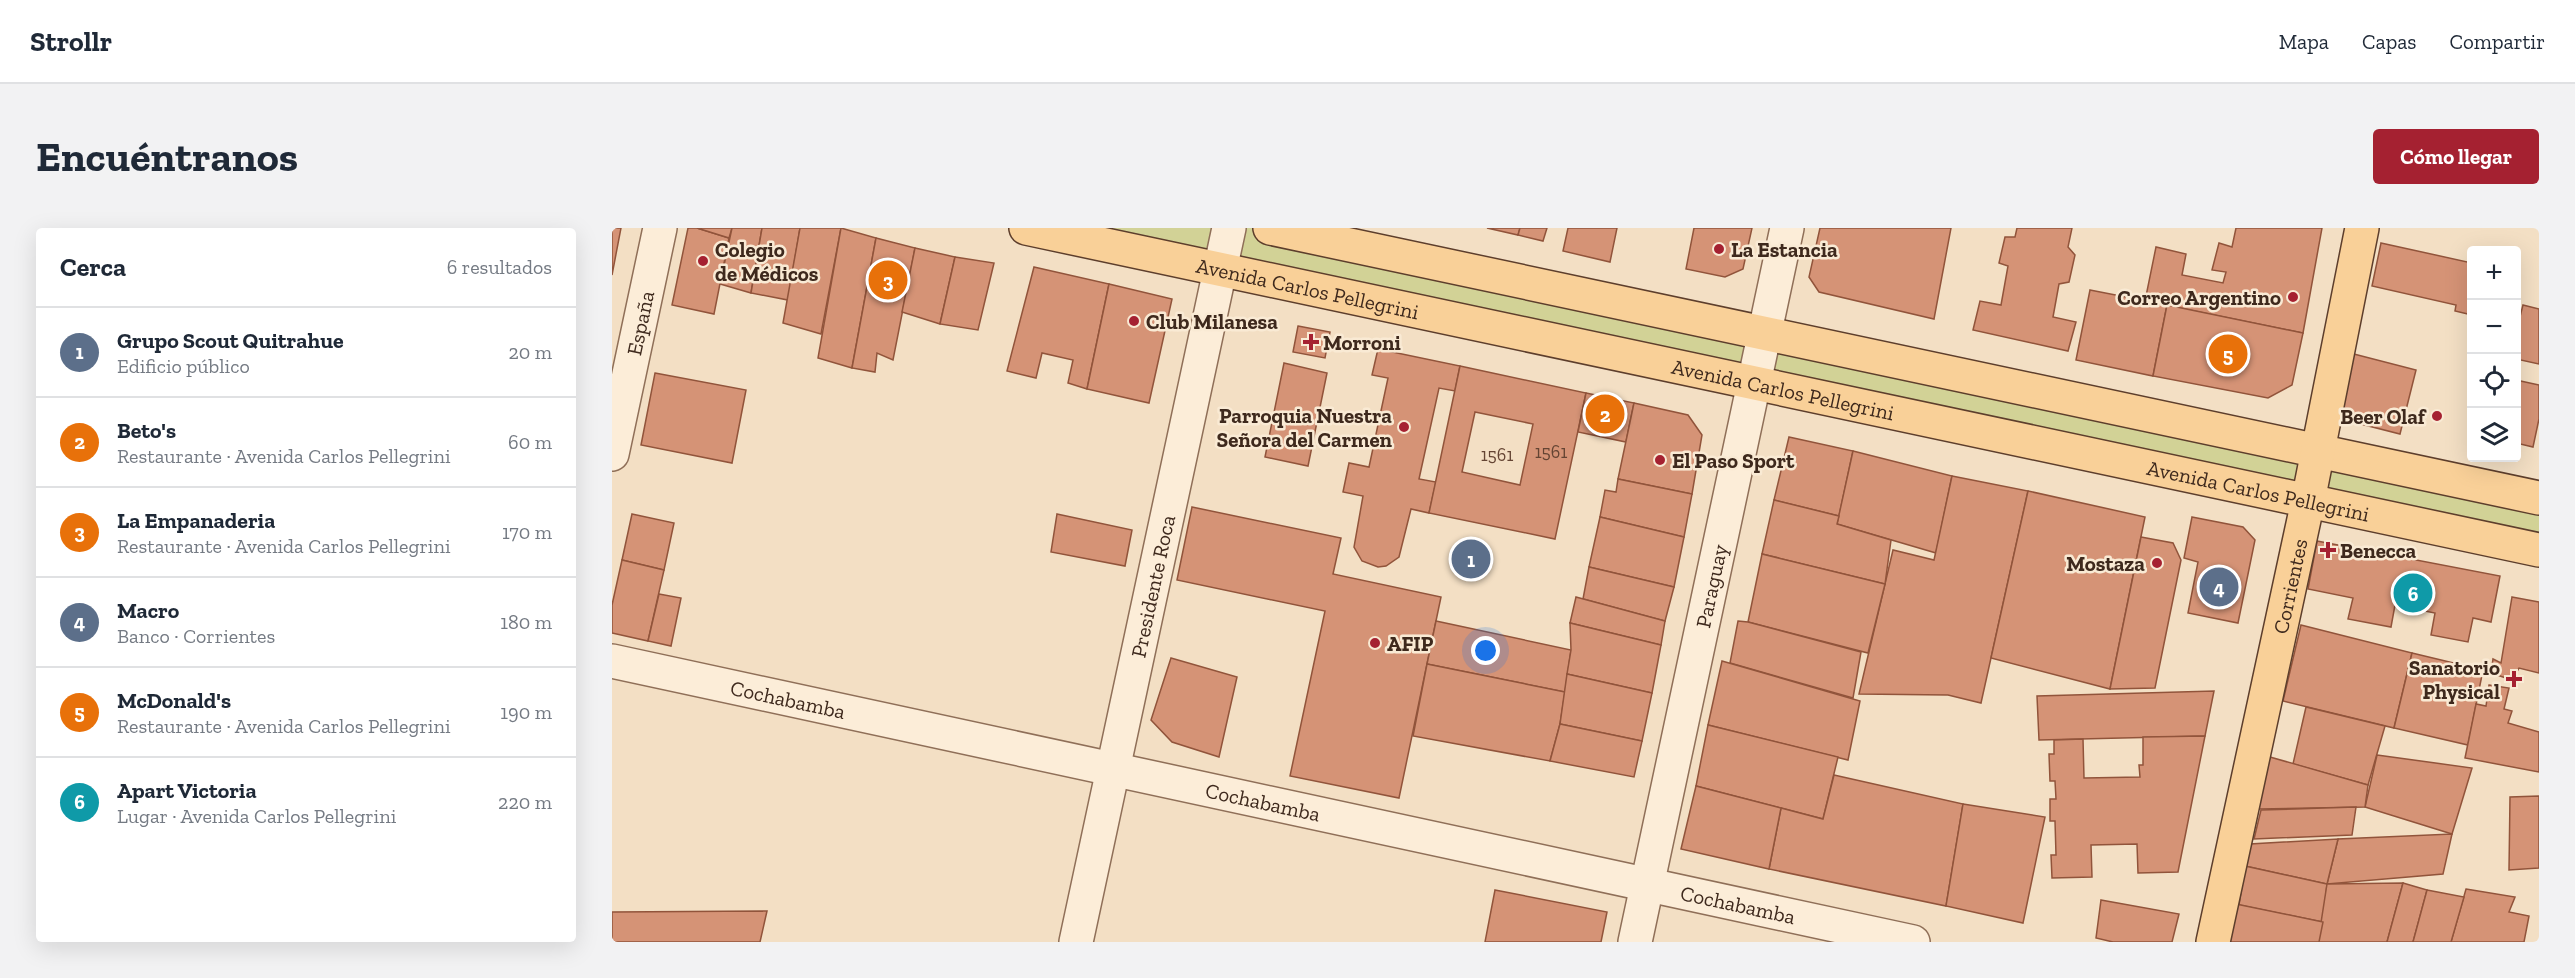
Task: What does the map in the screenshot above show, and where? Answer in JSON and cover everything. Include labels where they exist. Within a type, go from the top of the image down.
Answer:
[{"type":"main road","name":"Avenida Carlos Pellegrini","points":[[1026,228],[2539,550]]},
{"type":"main road","points":[[1270,228],[2539,498]]},
{"type":"main road","name":"Corrientes","points":[[2213,942],[2308,501],[2362,228]]},
{"type":"street","name":"España","points":[[612,454],[660,228]]},
{"type":"street","name":"Presidente Roca","points":[[1076,942],[1229,228]]},
{"type":"street","name":"Paraguay","points":[[1635,942],[1787,228]]},
{"type":"street","name":"Cochabamba","points":[[612,661],[1913,942]]},
{"type":"green space","points":[[1026,228],[1270,228],[2539,498],[2539,550]]},
{"type":"building","points":[[612,228],[621,228],[612,275]]},
{"type":"building","name":"Colegio de Médicos","points":[[688,228],[697,228],[729,238],[714,314],[672,305]]},
{"type":"building","points":[[697,228],[732,228],[729,238]]},
{"type":"building","points":[[732,228],[762,228],[751,293],[720,284]]},
{"type":"building","points":[[762,228],[800,228],[788,300],[751,293]]},
{"type":"building","points":[[800,228],[841,228],[821,334],[783,323]]},
{"type":"building","points":[[841,228],[876,238],[852,368],[818,358]]},
{"type":"building","points":[[1487,228],[1520,228],[1518,235]]},
{"type":"building","points":[[1520,228],[1547,228],[1543,241],[1518,235]]},
{"type":"building","points":[[1568,228],[1617,228],[1610,262],[1563,251]]},
{"type":"building","name":"La Estancia","points":[[1694,228],[1752,228],[1743,269],[1725,277],[1686,269]]},
{"type":"building","points":[[1820,228],[1951,228],[1934,319],[1819,292],[1809,277]]},
{"type":"building","points":[[2017,228],[2072,228],[2068,247],[2075,255],[2069,282],[2059,284],[2053,317],[2076,322],[2068,351],[1973,330],[1980,301],[2001,305],[2008,266],[1999,263],[2005,237],[2015,237]]},
{"type":"building","points":[[2236,228],[2322,228],[2303,333],[2145,301],[2156,247],[2186,254],[2182,275],[2223,283],[2226,272],[2212,270],[2219,243],[2232,247]]},
{"type":"building","points":[[876,238],[915,248],[893,360],[877,353],[875,372],[852,368]]},
{"type":"building","points":[[2381,243],[2467,262],[2467,314],[2455,311],[2456,305],[2372,286]]},
{"type":"building","points":[[915,248],[955,257],[940,324],[902,312]]},
{"type":"building","points":[[955,257],[994,263],[978,330],[940,324]]},
{"type":"building","points":[[1034,267],[1109,284],[1087,389],[1068,383],[1073,360],[1042,353],[1036,378],[1007,371]]},
{"type":"building","points":[[1109,284],[1172,299],[1149,403],[1087,389]]},
{"type":"building","points":[[2090,290],[2167,305],[2153,376],[2076,360]]},
{"type":"building","points":[[2167,305],[2303,333],[2292,385],[2268,398],[2153,376]]},
{"type":"building","points":[[2523,305],[2539,309],[2539,364],[2521,360]]},
{"type":"building","name":"Morroni","points":[[1298,326],[1330,332],[1325,358],[1293,352]]},
{"type":"building","name":"Parroquia Nuestra Señora del Carmen","points":[[1378,349],[1460,366],[1455,391],[1439,388],[1419,479],[1436,482],[1429,513],[1411,509],[1399,557],[1386,566],[1378,567],[1362,561],[1354,547],[1363,496],[1343,492],[1349,463],[1369,467],[1388,378],[1372,375]]},
{"type":"building","points":[[2350,353],[2416,370],[2400,434],[2353,422],[2339,399]]},
{"type":"building","points":[[1284,363],[1327,373],[1308,466],[1265,457]]},
{"type":"building","points":[[1460,366],[1586,393],[1555,539],[1429,513]],"holes":[[[1475,412],[1533,424],[1520,485],[1462,472]]]},
{"type":"building","points":[[655,373],[746,390],[732,463],[641,445]]},
{"type":"building","points":[[2521,381],[2539,385],[2539,419],[2533,447],[2521,444]]},
{"type":"building","points":[[1586,393],[1634,403],[1626,442],[1578,432]]},
{"type":"building","name":"El Paso Sport","points":[[1634,403],[1688,415],[1702,435],[1692,494],[1618,479]]},
{"type":"building","points":[[1789,437],[1853,451],[1839,516],[1774,500]]},
{"type":"building","points":[[1853,451],[1952,476],[1936,553],[1837,524]]},
{"type":"building","points":[[1952,476],[2028,491],[1981,703],[1948,695],[1859,694],[1893,550],[1934,560]]},
{"type":"building","points":[[1618,479],[1692,494],[1684,537],[1600,517],[1605,490],[1616,492]]},
{"type":"building","points":[[2028,491],[2145,517],[2110,689],[1991,658]]},
{"type":"building","points":[[1774,500],[1839,516],[1837,524],[1891,540],[1885,584],[1762,554]]},
{"type":"building","name":"AFIP","points":[[1192,507],[1341,538],[1333,574],[1441,597],[1399,798],[1290,776],[1325,611],[1177,580]]},
{"type":"building","points":[[632,514],[674,523],[664,570],[622,560]]},
{"type":"building","points":[[1057,514],[1132,530],[1125,566],[1051,552]]},
{"type":"building","points":[[1600,517],[1684,537],[1674,587],[1589,567]]},
{"type":"building","points":[[2192,517],[2243,527],[2255,540],[2238,623],[2188,613],[2198,562],[2184,558]]},
{"type":"building","points":[[2141,537],[2173,543],[2181,560],[2155,688],[2110,689]]},
{"type":"building","points":[[2317,541],[2500,576],[2491,622],[2473,618],[2468,642],[2431,635],[2435,613],[2395,605],[2391,627],[2348,619],[2353,598],[2308,589]]},
{"type":"building","points":[[1762,554],[1885,584],[1868,653],[1748,622]]},
{"type":"building","points":[[622,560],[664,570],[648,641],[612,633],[612,605]]},
{"type":"building","points":[[1589,567],[1674,587],[1665,621],[1583,599]]},
{"type":"building","points":[[659,594],[681,598],[671,646],[648,641]]},
{"type":"building","points":[[1576,597],[1665,621],[1661,645],[1570,623]]},
{"type":"building","points":[[2512,597],[2539,602],[2539,673],[2519,668],[2512,680],[2491,673],[2493,659],[2501,663]]},
{"type":"building","points":[[1436,621],[1571,650],[1565,692],[1427,664]]},
{"type":"building","points":[[1738,621],[1861,652],[1853,698],[1730,663]]},
{"type":"building","points":[[1570,623],[1661,645],[1652,693],[1567,674],[1571,650]]},
{"type":"building","points":[[2301,625],[2412,653],[2394,728],[2283,701]]},
{"type":"building","points":[[2412,653],[2483,670],[2468,745],[2394,728]]},
{"type":"building","points":[[1171,658],[1237,677],[1219,757],[1172,742],[1151,720]]},
{"type":"building","points":[[1722,661],[1860,701],[1848,760],[1708,725]]},
{"type":"building","points":[[1427,664],[1565,692],[1560,724],[1550,761],[1413,736]]},
{"type":"building","points":[[1567,674],[1652,693],[1642,741],[1560,724]]},
{"type":"building","points":[[2489,685],[2509,688],[2504,709],[2512,711],[2508,723],[2539,732],[2539,772],[2465,758],[2476,704],[2486,706]]},
{"type":"building","points":[[2214,691],[2205,736],[2039,740],[2037,696]]},
{"type":"building","points":[[2306,707],[2385,726],[2368,785],[2293,764]]},
{"type":"building","points":[[1560,724],[1642,741],[1634,777],[1550,761]]},
{"type":"building","points":[[1708,725],[1838,757],[1823,819],[1696,786]]},
{"type":"building","points":[[2205,736],[2178,872],[2138,873],[2137,844],[2091,845],[2092,877],[2052,878],[2051,855],[2056,855],[2055,821],[2050,821],[2050,799],[2056,799],[2055,781],[2050,781],[2049,754],[2054,754],[2054,740],[2083,739],[2084,778],[2140,777],[2139,765],[2143,765],[2143,737]]},
{"type":"building","points":[[2377,755],[2472,768],[2452,834],[2365,807]]},
{"type":"building","points":[[2270,757],[2368,785],[2365,807],[2258,809]]},
{"type":"building","points":[[1834,775],[1963,804],[1946,906],[1769,869],[1781,808],[1823,819]]},
{"type":"building","points":[[1696,786],[1781,808],[1769,869],[1681,849]]},
{"type":"building","points":[[2539,796],[2539,868],[2509,870],[2510,797]]},
{"type":"building","points":[[1963,804],[2045,817],[2023,923],[1946,906]]},
{"type":"building","points":[[2356,807],[2352,835],[2254,839],[2261,810]]},
{"type":"building","points":[[2452,834],[2443,874],[2327,884],[2338,839]]},
{"type":"building","points":[[2338,839],[2327,884],[2245,866],[2250,844]]},
{"type":"building","points":[[2245,866],[2327,884],[2323,922],[2239,905]]},
{"type":"building","points":[[2403,883],[2387,942],[2318,942],[2327,884]]},
{"type":"building","points":[[2403,883],[2427,890],[2413,942],[2387,942]]},
{"type":"building","points":[[2466,889],[2515,897],[2509,912],[2529,916],[2524,942],[2451,942]]},
{"type":"building","points":[[1495,890],[1607,912],[1601,942],[1485,942]]},
{"type":"building","points":[[2427,890],[2464,897],[2451,942],[2413,942]]},
{"type":"building","points":[[2101,900],[2179,914],[2172,942],[2113,942],[2096,938]]},
{"type":"building","points":[[2236,904],[2323,922],[2319,942],[2227,942]]},
{"type":"building","points":[[767,911],[760,942],[612,942],[612,912]]},
{"type":"place","name":"La Estancia","points":[[1719,249]]},
{"type":"place","name":"Colegio de Médicos","points":[[703,261]]},
{"type":"place","name":"La Empanaderia","points":[[888,280]]},
{"type":"place","name":"Correo Argentino","points":[[2293,297]]},
{"type":"place","name":"Club Milanesa","points":[[1134,321]]},
{"type":"place","name":"Morroni","points":[[1311,342]]},
{"type":"place","name":"McDonald's","points":[[2228,354]]},
{"type":"place","name":"Beto's","points":[[1605,414]]},
{"type":"place","name":"Beer Olaf","points":[[2437,416]]},
{"type":"place","name":"Parroquia Nuestra Señora del Carmen","points":[[1404,427]]},
{"type":"place","name":"El Paso Sport","points":[[1660,460]]},
{"type":"place","name":"Benecca","points":[[2328,550]]},
{"type":"place","name":"Grupo Scout Quitrahue","points":[[1471,559]]},
{"type":"place","name":"Mostaza","points":[[2157,563]]},
{"type":"place","name":"Macro","points":[[2219,587]]},
{"type":"place","name":"Apart Victoria","points":[[2413,593]]},
{"type":"place","name":"AFIP","points":[[1375,643]]},
{"type":"place","name":"Sanatorio Physical","points":[[2514,679]]}]
